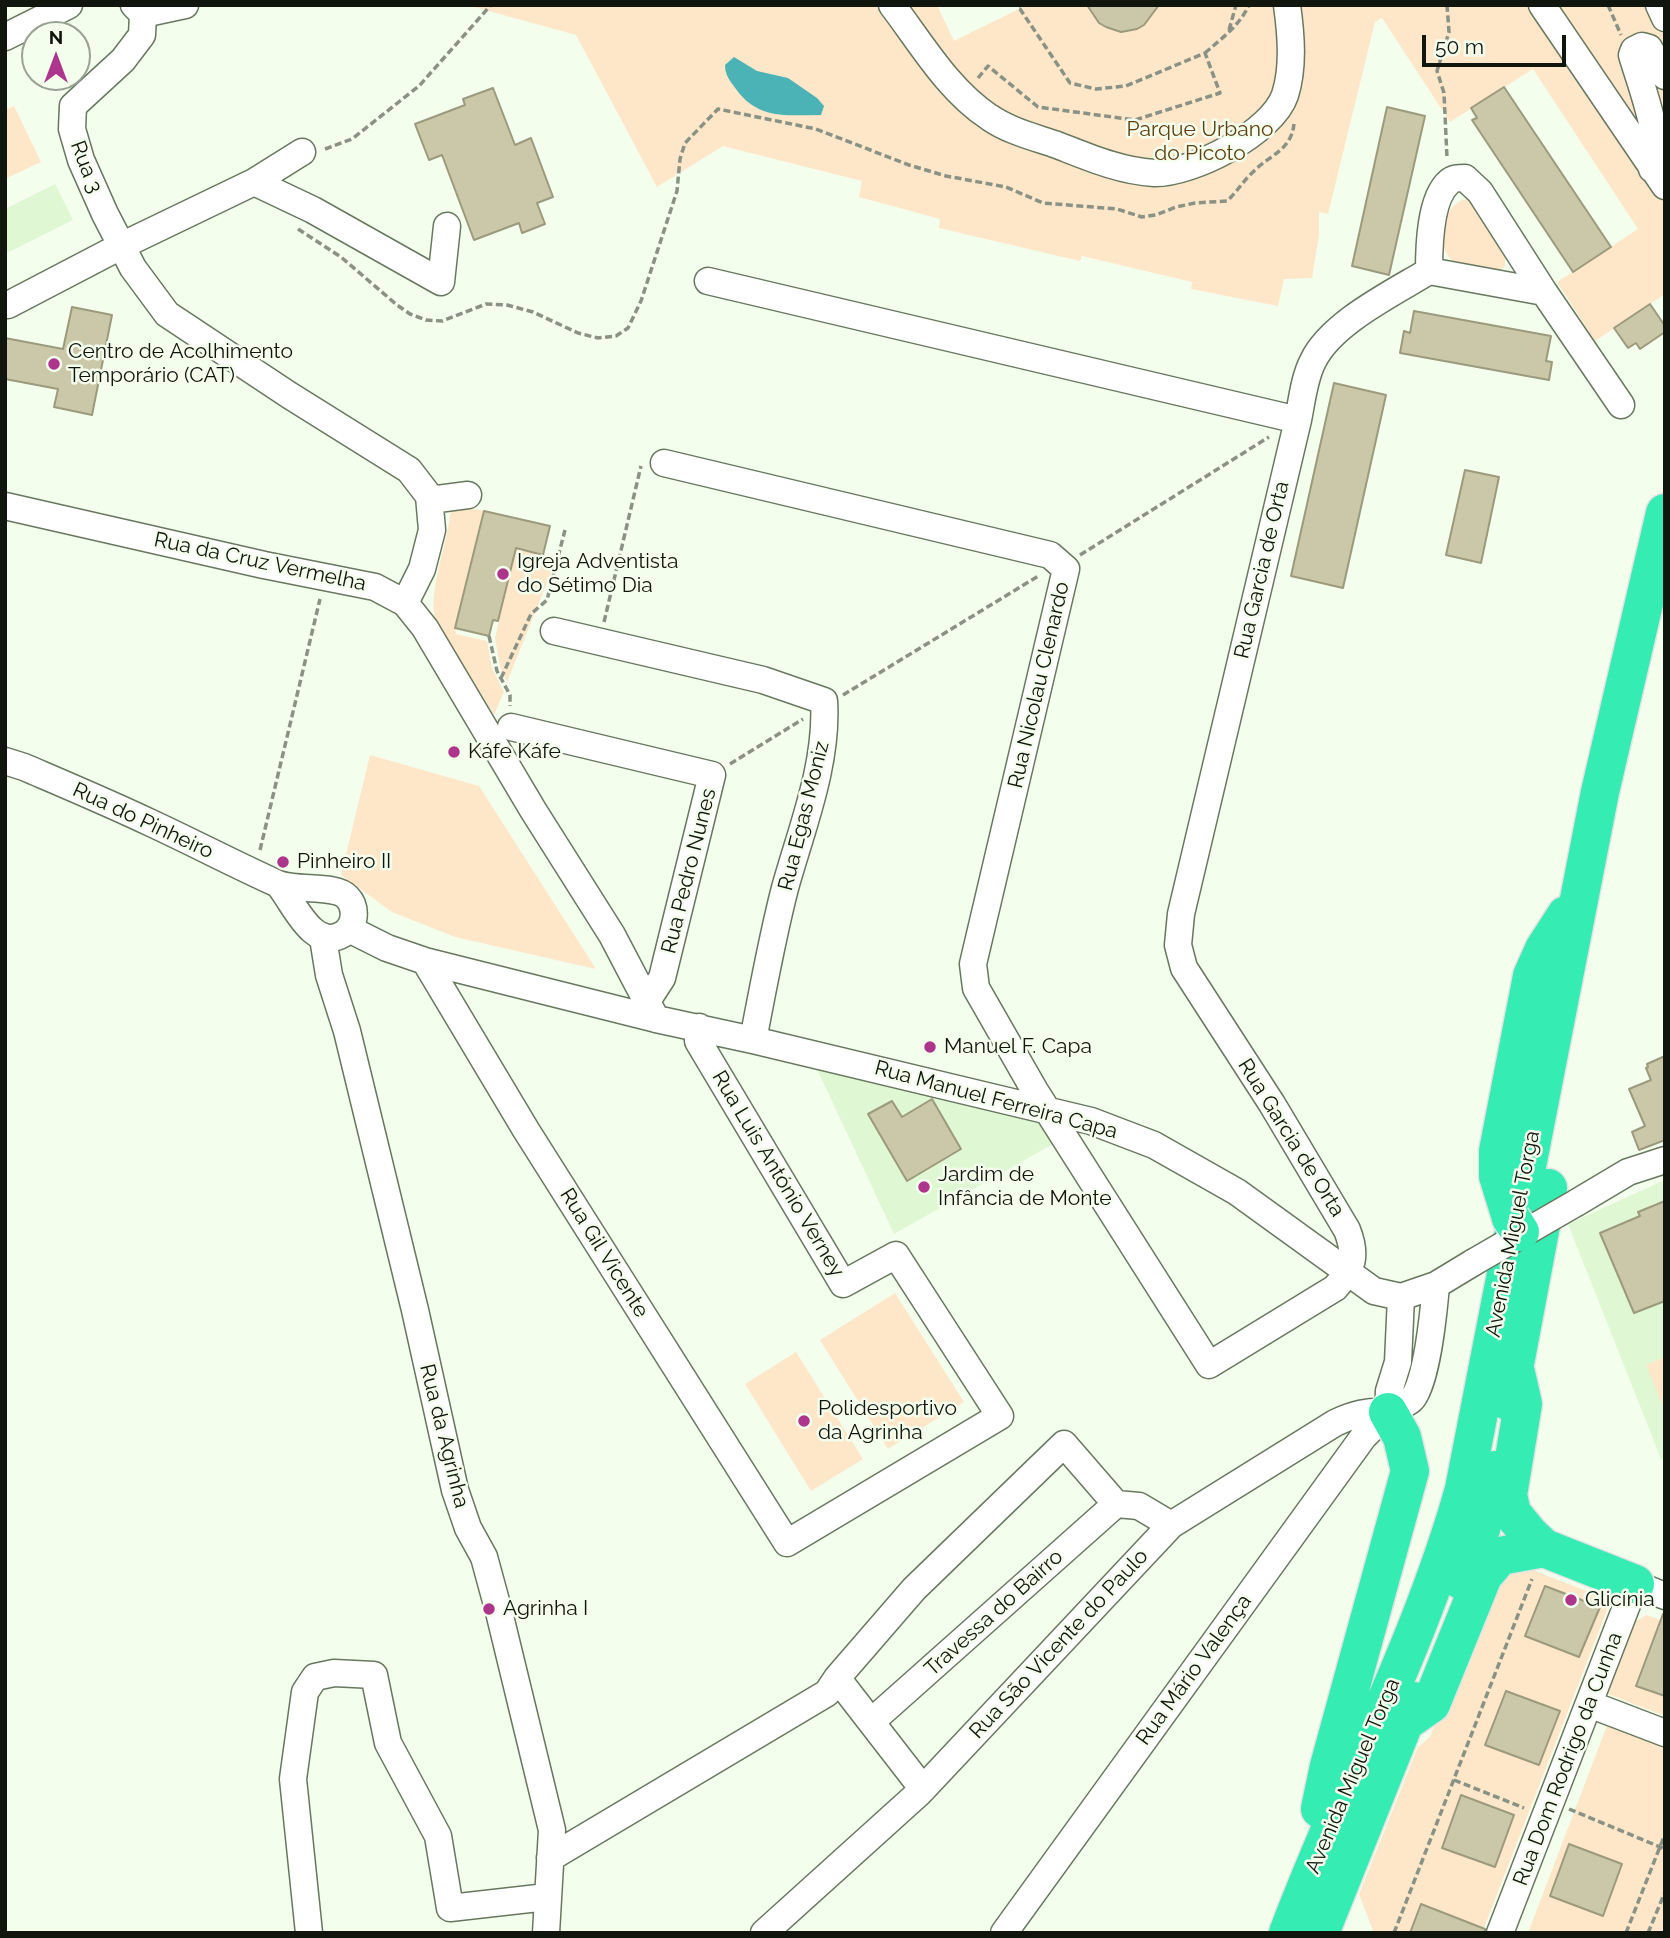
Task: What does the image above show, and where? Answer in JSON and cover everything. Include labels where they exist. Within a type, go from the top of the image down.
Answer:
[{"type":"highway","name":"Avenida Miguel Torga","points":[[1288,1933],[1412,1638],[1454,1524],[1466,1477],[1600,792],[1665,513]]},
{"type":"highway","name":"Avenida Miguel Torga","points":[[1320,1933],[1481,1529],[1625,800],[1665,628]]},
{"type":"highway","points":[[1517,1228],[1503,1197],[1496,1164],[1527,998],[1532,976],[1544,949],[1579,897]]},
{"type":"highway","points":[[1516,1357],[1523,1404],[1508,1495],[1512,1513],[1530,1535],[1541,1558]]},
{"type":"highway","points":[[1301,1897],[1329,1766],[1410,1471],[1402,1437],[1388,1412]]},
{"type":"highway","points":[[1405,1721],[1431,1704],[1483,1576],[1500,1556],[1541,1558],[1650,1590]]},
{"type":"street","points":[[5,37],[69,5]]},
{"type":"street","points":[[139,10],[185,5]]},
{"type":"street","points":[[892,5],[963,96],[988,117],[1010,129],[1101,162],[1134,171],[1157,173],[1204,163],[1259,128],[1274,113],[1284,97],[1290,64],[1287,5]]},
{"type":"street","points":[[1542,5],[1658,177]]},
{"type":"street","points":[[1659,5],[1665,18]]},
{"type":"street","name":"Rua 3","points":[[127,257],[80,160],[72,129],[73,106],[123,60],[142,35],[139,10]]},
{"type":"street","points":[[1658,177],[1656,139],[1632,55],[1638,47],[1647,47],[1665,76]]},
{"type":"street","points":[[8,305],[127,257],[302,152]]},
{"type":"street","points":[[1544,292],[1429,271],[1432,226],[1441,193],[1448,183],[1456,178],[1465,178],[1480,191],[1544,292],[1621,405]]},
{"type":"street","points":[[254,182],[313,210],[441,282],[447,226]]},
{"type":"street","points":[[127,257],[167,314],[409,470],[429,496],[432,530],[422,569],[405,603]]},
{"type":"street","name":"Rua Garcia de Orta","points":[[1350,1273],[1353,1245],[1348,1230],[1185,968],[1178,945],[1181,914],[1312,362],[1325,342],[1342,326],[1429,271]]},
{"type":"street","points":[[708,281],[1298,420]]},
{"type":"street","name":"Rua Nicolau Clenardo","points":[[664,463],[1051,555],[1063,566],[973,964],[975,988],[1048,1110],[1209,1365],[1335,1288],[1350,1273]]},
{"type":"street","points":[[430,500],[468,495]]},
{"type":"street","name":"Rua da Cruz Vermelha","points":[[5,506],[375,587],[405,603],[425,628],[533,810],[612,935],[652,1010]]},
{"type":"street","points":[[554,631],[763,680],[824,701],[825,706]]},
{"type":"street","name":"Rua Egas Moniz","points":[[753,1040],[785,890],[811,800],[826,728],[825,706]]},
{"type":"street","name":"Rua Pedro Nunes","points":[[510,718],[712,775],[652,1010]]},
{"type":"street","name":"Rua do Pinheiro","points":[[5,761],[24,766],[136,816],[279,885],[338,890],[348,897],[354,907],[349,929]]},
{"type":"street","name":"Rua do Pinheiro","points":[[279,885],[314,930]]},
{"type":"street","points":[[319,890],[306,904],[314,930],[333,938],[349,929]]},
{"type":"street","name":"Rua Manuel Ferreira Capa","points":[[349,929],[387,948],[425,961],[652,1010],[699,1027],[1091,1121],[1154,1145],[1237,1192],[1374,1291],[1401,1297]]},
{"type":"street","name":"Rua da Agrinha","points":[[314,930],[350,1044],[415,1310],[455,1490],[468,1528],[484,1557],[552,1830],[546,1933]]},
{"type":"street","name":"Rua Gil Vicente","points":[[425,961],[533,1142],[787,1544],[1000,1416]]},
{"type":"street","name":"Rua Luis António Verney","points":[[699,1027],[698,1041],[843,1284],[896,1255],[1000,1416]]},
{"type":"street","points":[[1388,1412],[1389,1391],[1398,1362],[1401,1297],[1436,1285],[1474,1262],[1517,1228],[1576,1203],[1628,1172],[1665,1160]]},
{"type":"street","name":"Rua Mário Valença","points":[[1004,1933],[1364,1436],[1388,1412],[1411,1400],[1420,1387],[1434,1316],[1436,1285]]},
{"type":"street","name":"Rua São Vicente do Paulo","points":[[764,1933],[923,1789],[1171,1525],[1335,1423],[1353,1414],[1388,1412]]},
{"type":"street","points":[[550,1858],[827,1693],[914,1589],[1064,1444],[1116,1504],[1139,1507],[1171,1525]]},
{"type":"street","name":"Travessa do Bairro","points":[[871,1723],[1116,1504]]},
{"type":"street","name":"Rua Dom Rodrigo da Cunha","points":[[1500,1933],[1589,1704],[1650,1590]]},
{"type":"street","points":[[309,1933],[293,1779],[305,1692],[315,1677],[334,1673],[374,1675],[388,1744],[438,1836],[451,1920],[547,1897]]},
{"type":"street","points":[[837,1678],[923,1789]]},
{"type":"street","points":[[1589,1704],[1665,1733]]},
{"type":"street","points":[[1272,1933],[1301,1897]]},
{"type":"path","points":[[302,152],[333,147],[352,139],[419,86],[491,5]]},
{"type":"path","points":[[1228,33],[1236,5]]},
{"type":"path","points":[[1017,9],[1020,9],[1070,83],[1096,89],[1126,86],[1205,53],[1228,33],[1245,14],[1249,5]]},
{"type":"path","points":[[1447,5],[1449,32],[1437,71],[1444,93],[1448,183]]},
{"type":"path","points":[[1608,5],[1632,55]]},
{"type":"path","points":[[963,96],[988,66],[1038,107],[1135,120],[1220,93],[1205,53]]},
{"type":"path","points":[[278,193],[284,211],[294,226],[341,257],[410,314],[426,320],[442,321],[486,304],[507,305],[533,312],[578,333],[598,338],[616,337],[628,328],[641,301],[677,191],[680,159],[685,144],[718,109],[816,129],[908,165],[946,176],[1006,187],[1043,203],[1117,209],[1142,217],[1195,203],[1227,201],[1258,166],[1278,154],[1289,143],[1295,118],[1291,105],[1284,97]]},
{"type":"path","points":[[712,775],[1063,566],[1298,420]]},
{"type":"path","points":[[600,642],[643,457],[664,463]]},
{"type":"path","points":[[501,678],[531,614],[547,600],[565,530]]},
{"type":"path","points":[[255,873],[325,576]]},
{"type":"path","points":[[489,636],[495,663],[511,701],[510,718]]},
{"type":"path","points":[[1394,1933],[1541,1558]]},
{"type":"path","points":[[1454,1780],[1662,1848]]},
{"type":"path","points":[[1626,1933],[1662,1848],[1665,1834]]},
{"type":"path","points":[[1648,1933],[1665,1892]]},
{"type":"shaded area","points":[[55,184],[73,220],[5,254],[5,209]]},
{"type":"shaded area","name":"Jardim de Infância de Monte","points":[[817,1069],[1043,1122],[1060,1140],[894,1234]]},
{"type":"shaded area","points":[[1665,1180],[1665,1458],[1661,1459],[1568,1224]]},
{"type":"green space","name":"Parque Urbano do Picoto","points":[[467,5],[937,5],[954,41],[1027,5],[1665,5],[1665,201],[1662,203],[1665,206],[1665,294],[1595,341],[1557,282],[1638,229],[1533,69],[1450,122],[1382,18],[1375,22],[1328,214],[1319,212],[1319,235],[1312,278],[1284,279],[1278,306],[1191,289],[1192,282],[1082,256],[1080,261],[939,228],[940,219],[859,197],[862,181],[723,146],[657,187],[576,35]]},
{"type":"green space","points":[[14,106],[41,162],[5,179],[5,110]]},
{"type":"green space","points":[[1470,199],[1505,254],[1505,266],[1496,273],[1454,262],[1444,247],[1442,237],[1446,217],[1451,209]]},
{"type":"green space","points":[[451,503],[484,511],[455,628],[456,634],[487,641],[492,668],[504,692],[494,715],[435,620],[434,592]]},
{"type":"green space","points":[[516,548],[557,558],[507,682],[500,667],[495,638]]},
{"type":"green space","points":[[370,755],[479,786],[596,969],[455,937],[392,912],[341,875]]},
{"type":"green space","name":"Polidesportivo da Agrinha","points":[[895,1293],[964,1402],[888,1449],[820,1340]]},
{"type":"green space","name":"Polidesportivo da Agrinha","points":[[796,1352],[863,1459],[811,1491],[745,1384]]},
{"type":"green space","points":[[1665,1357],[1665,1411],[1646,1365]]},
{"type":"green space","points":[[1525,1567],[1602,1597],[1609,1605],[1482,1933],[1374,1933],[1359,1894],[1418,1747],[1430,1737],[1466,1643],[1500,1576]]},
{"type":"green space","points":[[1647,1615],[1665,1622],[1665,1716],[1605,1693],[1634,1622]]},
{"type":"green space","points":[[1608,1723],[1665,1744],[1665,1933],[1528,1933]]},
{"type":"water","points":[[734,57],[757,71],[788,78],[817,98],[824,106],[821,115],[774,114],[754,106],[745,99],[727,75],[725,65]]},
{"type":"building","points":[[1087,5],[1159,5],[1144,25],[1121,32],[1099,23]]},
{"type":"building","points":[[1504,87],[1611,247],[1573,272],[1472,120],[1477,118],[1471,108]]},
{"type":"building","points":[[493,88],[515,145],[531,138],[553,197],[537,203],[545,224],[522,233],[519,223],[474,240],[442,155],[429,160],[415,124],[465,105],[463,99]]},
{"type":"building","points":[[1387,107],[1425,116],[1389,275],[1352,266]]},
{"type":"building","points":[[1650,304],[1665,326],[1665,332],[1640,349],[1636,343],[1628,348],[1614,328]]},
{"type":"building","name":"Centro de Acolhimento Temporário (CAT)","points":[[72,307],[112,315],[92,415],[54,407],[58,389],[5,379],[5,338],[63,349]]},
{"type":"building","points":[[1414,311],[1551,336],[1546,361],[1552,362],[1549,380],[1400,353],[1404,331],[1410,333]]},
{"type":"building","points":[[1334,383],[1386,395],[1343,588],[1291,576]]},
{"type":"building","points":[[1465,470],[1499,477],[1481,563],[1446,555]]},
{"type":"building","name":"Igreja Adventista do Sétimo Dia","points":[[484,511],[550,526],[543,555],[516,548],[498,621],[493,620],[489,636],[455,628]]},
{"type":"building","points":[[1665,1056],[1665,1140],[1639,1150],[1632,1132],[1645,1126],[1629,1089],[1651,1080],[1647,1064]]},
{"type":"building","points":[[932,1099],[961,1149],[907,1181],[868,1114],[892,1101],[902,1117]]},
{"type":"building","points":[[1665,1201],[1665,1301],[1634,1313],[1600,1233],[1640,1216],[1638,1212]]},
{"type":"building","points":[[1545,1586],[1600,1607],[1579,1657],[1525,1636]]},
{"type":"building","points":[[1665,1614],[1665,1696],[1636,1686]]},
{"type":"building","points":[[1506,1691],[1560,1711],[1539,1765],[1485,1745]]},
{"type":"building","points":[[1461,1795],[1514,1815],[1495,1867],[1442,1848]]},
{"type":"building","points":[[1569,1844],[1622,1864],[1603,1916],[1550,1896]]},
{"type":"building","points":[[1421,1904],[1485,1929],[1485,1933],[1410,1933]]},
{"type":"place","name":"Centro de Acolhimento Temporário (CAT)","points":[[54,364]]},
{"type":"place","name":"Igreja Adventista do Sétimo Dia","points":[[503,574]]},
{"type":"place","name":"Káfe Káfe","points":[[454,752]]},
{"type":"place","name":"Pinheiro II","points":[[283,862]]},
{"type":"place","name":"Manuel F. Capa","points":[[930,1047]]},
{"type":"place","name":"Jardim de Infância de Monte","points":[[924,1187]]},
{"type":"place","name":"Polidesportivo da Agrinha","points":[[804,1421]]},
{"type":"place","name":"Glicínia","points":[[1571,1600]]},
{"type":"place","name":"Agrinha I","points":[[489,1609]]}]
